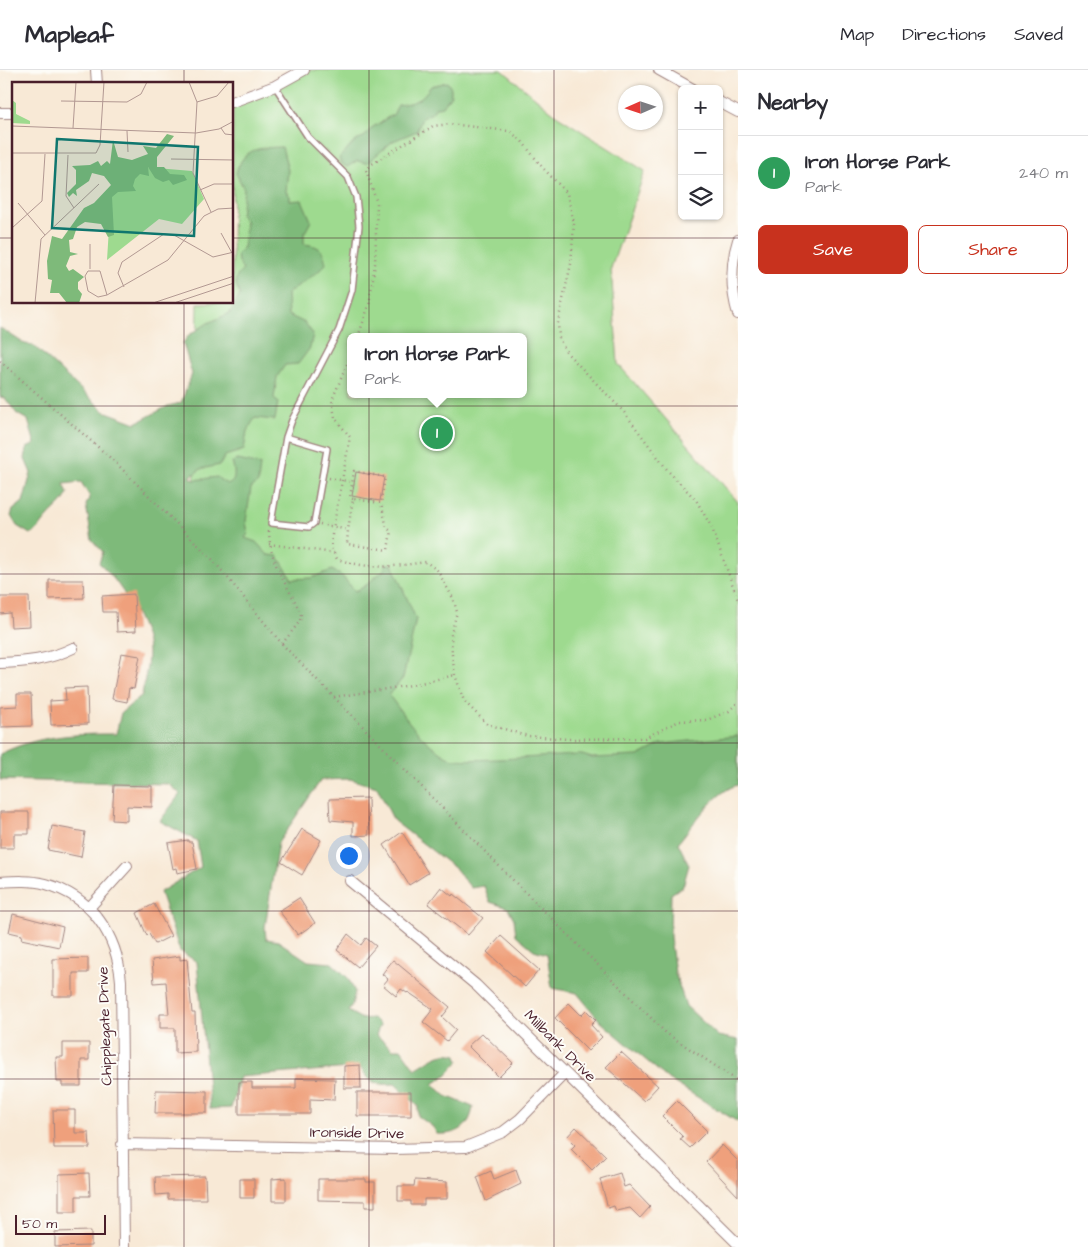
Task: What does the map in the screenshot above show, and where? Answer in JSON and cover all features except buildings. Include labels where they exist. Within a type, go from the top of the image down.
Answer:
[{"type":"street","points":[[234,101],[275,86],[304,70]]},
{"type":"street","points":[[659,70],[686,85]]},
{"type":"street","points":[[723,104],[738,112]]},
{"type":"street","points":[[738,240],[732,265],[732,283],[738,314]]},
{"type":"street","points":[[0,663],[30,662],[48,658],[73,648]]},
{"type":"street","points":[[89,908],[127,866]]},
{"type":"street","name":"Chipplegate Drive","points":[[0,882],[29,881],[46,884],[65,891],[89,908],[108,930],[120,965],[124,1247]]},
{"type":"street","name":"Millbank Drive","points":[[350,881],[476,985],[738,1244]]},
{"type":"street","name":"Ironside Drive","points":[[122,1144],[395,1149],[466,1147],[503,1132],[520,1119],[565,1073]]},
{"type":"lane","points":[[275,86],[308,137],[348,177],[356,197],[359,226],[352,290],[339,330],[292,420],[286,436],[271,523],[309,527],[314,523],[327,449],[286,436]]},
{"type":"path","points":[[359,333],[369,305],[375,255],[378,203],[366,170],[372,164],[433,126],[450,124],[509,131],[521,140],[542,167],[567,193],[574,223],[571,264],[558,322],[559,339],[567,353],[624,412],[669,472],[696,500],[712,528],[738,600]]},
{"type":"path","points":[[0,361],[115,462],[213,560],[282,644],[666,1033],[738,1081]]},
{"type":"path","points":[[347,364],[332,400],[335,418],[350,437],[331,548],[337,559],[360,567],[379,568],[426,562],[437,570],[453,598],[457,612],[451,634],[455,675],[464,701],[487,724],[528,736],[569,739],[645,738],[679,721],[707,720],[729,711],[738,702]]},
{"type":"path","points":[[354,471],[386,477],[380,503],[387,528],[391,532],[387,551],[347,544],[353,499],[350,498],[354,471]]},
{"type":"path","points":[[322,477],[352,482]]},
{"type":"path","points":[[353,499],[380,503]]},
{"type":"path","points":[[271,523],[268,529],[269,544],[280,578],[301,614],[300,621],[282,644]]},
{"type":"path","points":[[314,523],[348,530]]},
{"type":"path","points":[[269,544],[334,553]]},
{"type":"path","points":[[334,696],[412,684],[455,675]]},
{"type":"green space","points":[[304,70],[502,70],[556,115],[645,171],[611,268],[618,364],[738,502],[738,775],[442,772],[194,513],[198,304],[234,304],[234,102]]},
{"type":"green space","points":[[447,82],[451,88],[451,95],[443,106],[436,107],[432,113],[422,118],[417,131],[393,141],[367,163],[357,161],[347,167],[341,163],[339,158],[374,126],[393,115],[398,105],[417,100],[431,86]]},
{"type":"green space","points":[[282,147],[288,170],[286,192],[290,196],[290,201],[302,200],[311,221],[304,234],[304,244],[320,249],[326,264],[317,273],[287,294],[288,315],[305,323],[313,334],[310,348],[298,364],[285,365],[277,377],[274,398],[278,402],[275,420],[255,418],[247,431],[244,450],[225,456],[220,465],[201,469],[190,477],[194,480],[217,477],[227,484],[231,483],[234,478],[232,462],[238,460],[260,465],[258,483],[251,488],[246,521],[248,534],[245,538],[256,542],[268,555],[278,556],[292,579],[311,578],[332,570],[342,576],[355,591],[384,570],[385,564],[392,564],[416,619],[403,678],[389,695],[424,739],[441,753],[451,758],[473,760],[582,755],[592,758],[638,756],[661,744],[738,736],[738,785],[722,793],[713,801],[678,843],[689,865],[683,886],[671,894],[670,937],[675,973],[686,1006],[718,1036],[738,1040],[738,1122],[668,1079],[600,1021],[577,993],[552,988],[547,954],[534,950],[516,935],[514,919],[508,908],[490,902],[484,886],[471,888],[456,869],[394,821],[377,787],[350,779],[321,780],[278,843],[265,927],[266,939],[278,941],[308,961],[332,963],[348,978],[355,992],[352,1005],[348,1011],[362,1019],[373,1018],[380,1025],[376,1035],[393,1049],[401,1049],[415,1069],[440,1055],[457,1055],[459,1061],[446,1075],[433,1084],[446,1096],[473,1107],[469,1120],[461,1129],[451,1133],[437,1134],[433,1127],[418,1116],[418,1106],[395,1084],[378,1084],[367,1077],[360,1067],[240,1077],[231,1108],[210,1109],[197,962],[180,951],[160,892],[201,867],[197,841],[160,821],[180,794],[169,784],[0,780],[0,754],[14,748],[43,739],[57,737],[86,734],[116,734],[121,713],[142,695],[148,653],[143,631],[131,605],[115,580],[99,563],[103,552],[92,540],[86,505],[90,497],[81,482],[64,484],[68,493],[61,504],[38,529],[30,534],[17,526],[11,516],[13,510],[23,502],[31,473],[25,459],[27,448],[35,444],[28,420],[17,414],[5,398],[0,397],[0,328],[25,344],[33,345],[104,411],[136,423],[168,406],[181,403],[192,374],[183,343],[189,335],[208,323],[230,313],[240,295],[236,279],[243,270],[238,262],[237,254],[243,248],[246,222],[241,216],[244,189],[236,173],[239,164],[243,158],[253,151]]},
{"type":"place","name":"Iron Horse Park","points":[[437,433]]}]
